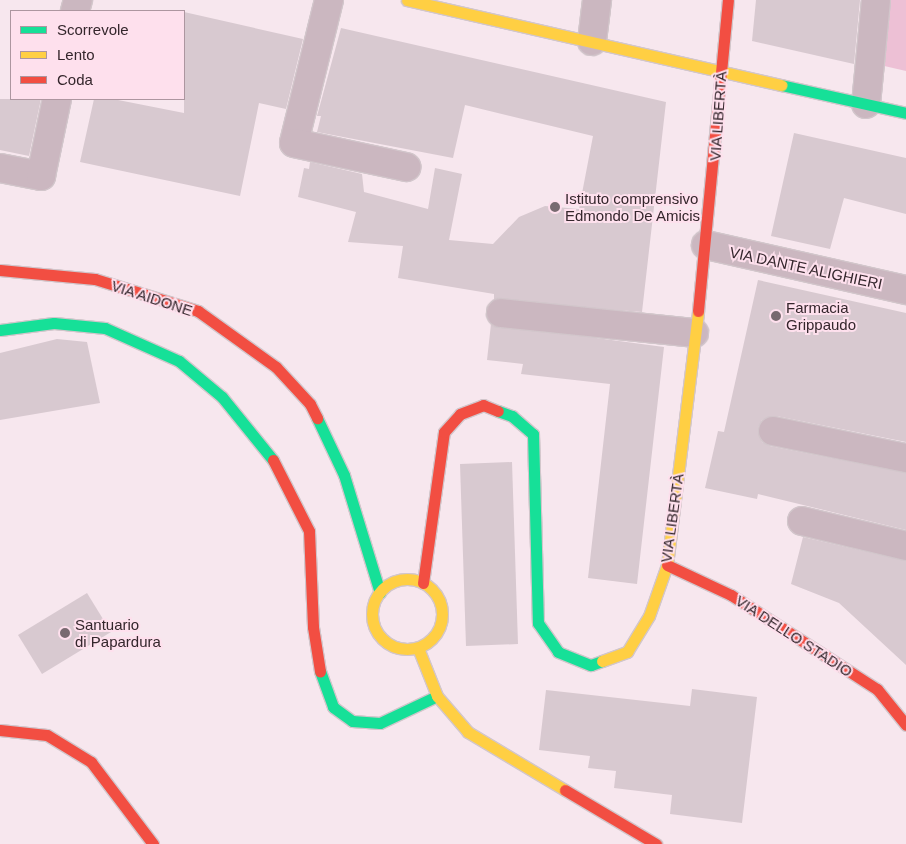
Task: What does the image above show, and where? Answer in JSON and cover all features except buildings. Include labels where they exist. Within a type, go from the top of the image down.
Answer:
[{"type":"street","points":[[329,0],[294,143],[406,167]]},
{"type":"street","points":[[406,0],[439,4],[906,113]]},
{"type":"street","points":[[592,41],[596,0]]},
{"type":"street","name":"VIA LIBERTÀ","points":[[423,583],[444,432],[460,414],[483,405],[512,416],[532,434],[538,623],[558,652],[592,666],[627,652],[649,616],[667,565],[706,246],[728,0]]},
{"type":"street","points":[[866,104],[876,0]]},
{"type":"street","points":[[0,168],[41,176],[57,100]]},
{"type":"street","name":"VIA DANTE ALIGHIERI","points":[[706,246],[906,290]]},
{"type":"street","name":"VIA AIDONE","points":[[0,270],[95,279],[198,311],[276,367],[310,404],[344,475],[380,593]]},
{"type":"street","points":[[501,313],[694,333]]},
{"type":"street","points":[[0,330],[54,323],[105,328],[179,361],[222,397],[274,462],[309,531],[313,627],[322,685],[333,706],[352,721],[380,723],[438,696]]},
{"type":"street","points":[[774,430],[906,458]]},
{"type":"street","points":[[802,522],[906,546]]},
{"type":"street","name":"VIA DELLO STADIO","points":[[667,565],[731,595],[877,689],[906,725]]},
{"type":"street","points":[[395,582],[423,583],[438,597],[442,618],[434,636],[418,648],[396,648],[379,634],[372,614],[380,593],[395,582]]},
{"type":"street","points":[[418,648],[438,696],[468,732],[656,844]]},
{"type":"street","points":[[0,730],[48,736],[91,762],[153,844]]},
{"type":"shaded area","points":[[887,0],[906,0],[906,71],[880,65]]},
{"type":"traffic: fast","points":[[781,85],[906,113]]},
{"type":"traffic: fast","points":[[0,330],[54,323],[105,328],[179,361],[222,397],[273,460]]},
{"type":"traffic: fast","points":[[498,411],[512,416],[533,434],[538,623],[558,652],[591,665],[602,661]]},
{"type":"traffic: fast","points":[[317,418],[344,475],[380,593]]},
{"type":"traffic: fast","points":[[320,671],[333,707],[352,721],[380,723],[437,696]]},
{"type":"traffic: slow","points":[[407,0],[781,85]]},
{"type":"traffic: slow","points":[[602,661],[627,652],[649,616],[667,565],[698,311]]},
{"type":"traffic: slow","points":[[407,579],[420,582],[432,589],[439,601],[442,614],[439,627],[432,639],[420,646],[407,649],[394,646],[382,639],[375,627],[372,614],[375,601],[382,589],[394,582],[407,579]]},
{"type":"traffic: slow","points":[[418,648],[437,696],[468,732],[565,790]]},
{"type":"traffic: jam","points":[[698,311],[728,0]]},
{"type":"traffic: jam","points":[[0,270],[95,279],[198,311],[276,367],[310,404],[317,418]]},
{"type":"traffic: jam","points":[[423,583],[444,432],[460,414],[483,405],[498,411]]},
{"type":"traffic: jam","points":[[273,460],[309,531],[313,627],[320,671]]},
{"type":"traffic: jam","points":[[667,565],[731,595],[877,689],[906,725]]},
{"type":"traffic: jam","points":[[0,730],[47,735],[91,762],[153,844]]},
{"type":"traffic: jam","points":[[565,790],[656,844]]},
{"type":"place","name":"Istituto comprensivo Edmondo De Amicis","points":[[555,207]]},
{"type":"place","name":"Farmacia Grippaudo","points":[[776,316]]},
{"type":"place","name":"Santuario di Papardura","points":[[65,633]]}]
